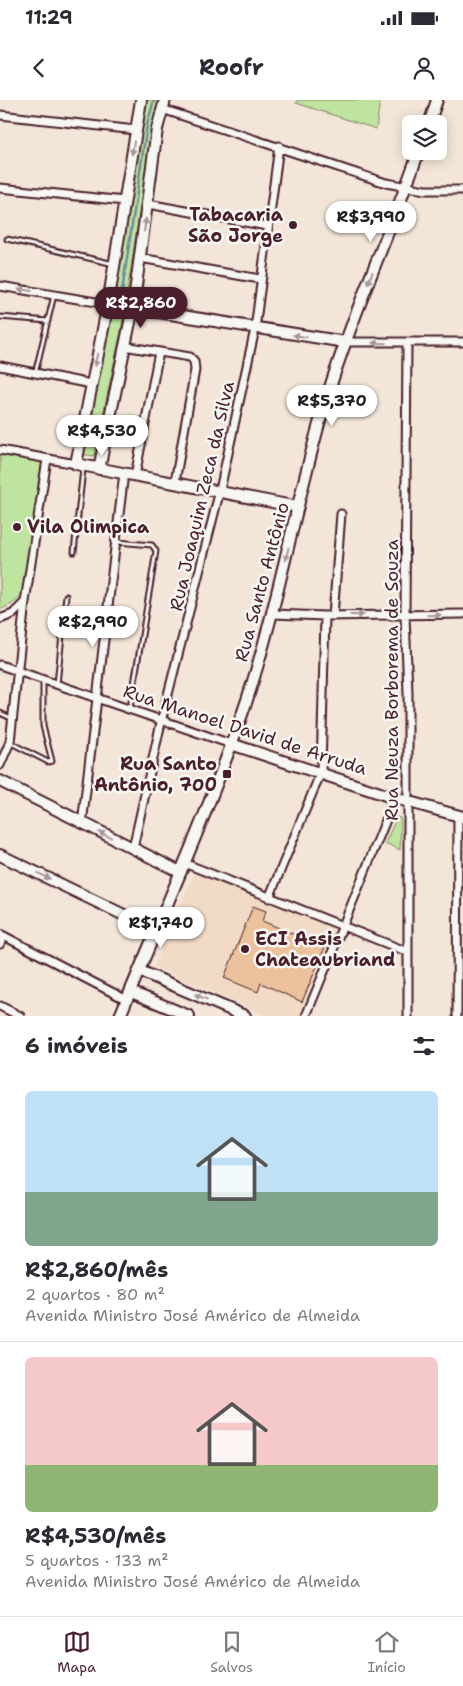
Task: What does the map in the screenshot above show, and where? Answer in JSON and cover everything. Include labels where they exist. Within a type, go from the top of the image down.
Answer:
[{"type":"main road","points":[[141,100],[114,264],[110,304],[91,384],[80,465],[220,490],[298,507]]},
{"type":"main road","points":[[432,115],[437,100]]},
{"type":"main road","points":[[99,469],[140,258],[157,129],[164,105]]},
{"type":"main road","name":"Rua Santo Antônio","points":[[120,1016],[140,971],[231,744],[273,614],[323,411],[345,342],[416,160]]},
{"type":"main road","points":[[110,304],[255,329],[345,342]]},
{"type":"main road","name":"Rua Manoel David de Arruda","points":[[231,744],[395,798],[461,816]]},
{"type":"main road","points":[[0,781],[82,824],[133,848],[182,867]]},
{"type":"main road","points":[[0,855],[155,930]]},
{"type":"main road","points":[[140,971],[245,1016]]},
{"type":"main road","points":[[129,996],[186,1015]]},
{"type":"street","points":[[164,105],[406,188],[463,190]]},
{"type":"street","points":[[0,116],[136,130]]},
{"type":"street","name":"Rua Joaquim Zeca da Silva","points":[[133,848],[162,718],[220,490],[255,329],[267,226],[280,146]]},
{"type":"street","points":[[0,188],[124,200]]},
{"type":"street","points":[[148,204],[267,226]]},
{"type":"street","points":[[140,258],[260,279]]},
{"type":"street","points":[[0,286],[110,304]]},
{"type":"street","points":[[345,342],[463,342]]},
{"type":"street","name":"Rua Neuza Borborema de Souza","points":[[407,343],[405,615],[408,801],[408,1016]]},
{"type":"street","points":[[124,346],[192,359],[195,370],[175,482]]},
{"type":"street","points":[[135,476],[159,352]]},
{"type":"street","points":[[0,366],[91,384]]},
{"type":"street","points":[[0,450],[80,465]]},
{"type":"street","points":[[0,765],[10,742],[25,602],[47,459]]},
{"type":"street","points":[[82,824],[124,473]]},
{"type":"street","points":[[270,898],[320,772],[329,616],[340,514]]},
{"type":"street","points":[[0,619],[13,614],[25,602]]},
{"type":"street","points":[[273,614],[329,616],[463,614]]},
{"type":"street","name":"Rua Manoel David de Arruda","points":[[0,665],[162,718],[231,744]]},
{"type":"street","points":[[306,1016],[395,798]]},
{"type":"street","points":[[457,1016],[461,816]]},
{"type":"street","points":[[182,867],[270,898],[408,952]]},
{"type":"street","points":[[0,944],[2,935],[129,996]]},
{"type":"street","points":[[0,1006],[20,1016]]},
{"type":"lane","points":[[7,239],[114,264]]},
{"type":"lane","points":[[35,374],[54,295]]},
{"type":"lane","points":[[0,317],[48,321]]},
{"type":"lane","points":[[74,552],[80,465]]},
{"type":"lane","points":[[117,542],[152,545],[156,551],[130,708]]},
{"type":"lane","points":[[56,684],[66,596]]},
{"type":"lane","points":[[10,742],[37,758],[48,762],[52,761],[43,726],[43,680]]},
{"type":"lane","points":[[0,713],[12,718]]},
{"type":"shaded area","name":"ECI Assis Chateaubriand","points":[[195,871],[336,930],[300,1016],[267,1016],[154,967]]},
{"type":"green space","points":[[145,100],[159,100],[152,131],[121,331],[94,456],[82,454]]},
{"type":"green space","points":[[297,100],[380,100],[376,129],[296,103]]},
{"type":"green space","name":"Vila Olimpica","points":[[0,454],[44,460],[24,594],[12,604],[0,610]]},
{"type":"green space","points":[[397,817],[400,818],[401,822],[400,850],[385,843]]},
{"type":"building","points":[[253,906],[266,911],[262,921],[325,947],[302,1002],[261,983],[258,992],[224,978]]},
{"type":"waterway","points":[[121,298],[147,125],[154,100]]},
{"type":"place","name":"Tabacaria São Jorge","points":[[293,225]]},
{"type":"place","name":"Vila Olimpica","points":[[17,527]]},
{"type":"place","name":"Rua Santo Antônio, 700","points":[[227,774]]},
{"type":"place","name":"ECI Assis Chateaubriand","points":[[245,949]]}]
